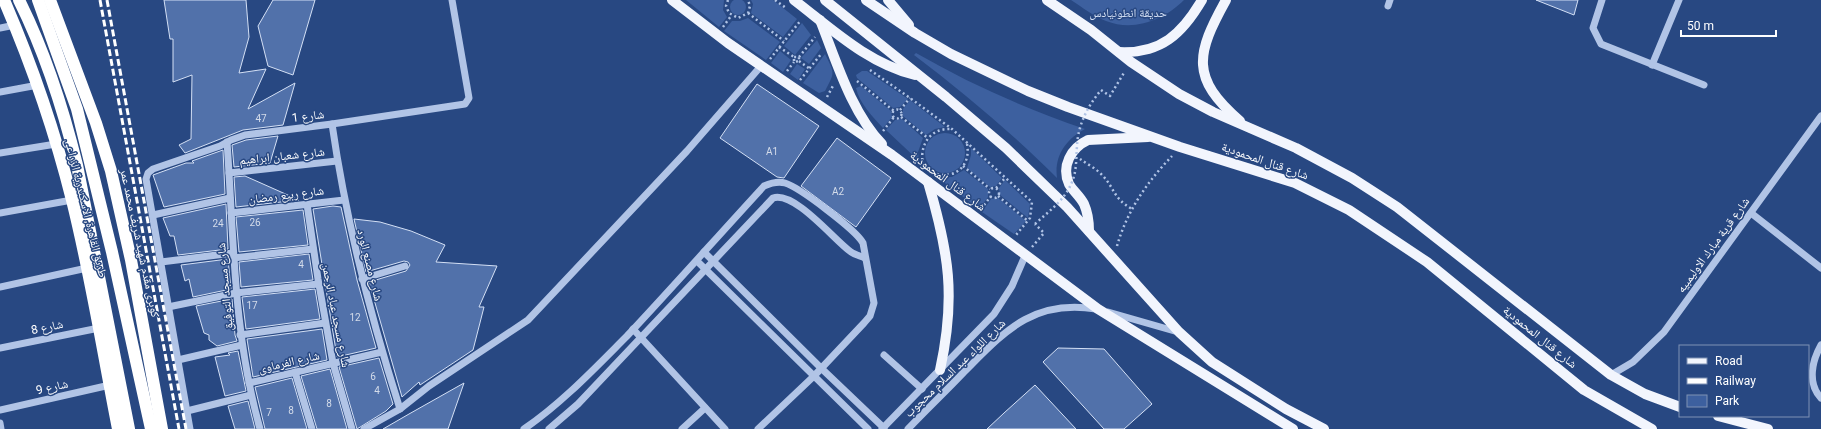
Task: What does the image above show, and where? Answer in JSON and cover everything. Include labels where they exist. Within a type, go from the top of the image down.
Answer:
[{"type":"highway","name":"طريق القاهرة, الاسكندرية الزراعى","points":[[4,0],[38,85],[72,200],[87,268],[118,429]]},
{"type":"highway","points":[[19,0],[44,56],[69,134],[129,429]]},
{"type":"highway","name":"طريق القاهرة, الاسكندرية الزراعى","points":[[38,0],[77,109],[112,252],[151,429]]},
{"type":"highway","name":"كوبرى مقدم شهيد شريف محمد عمر","points":[[50,0],[96,123],[113,178],[131,260],[162,429]]},
{"type":"main road","name":"شارع قنال المحمودية","points":[[672,0],[696,20],[764,64],[892,155],[932,180],[1028,252],[1098,309],[1293,429]]},
{"type":"main road","points":[[794,0],[867,56],[892,68],[919,76]]},
{"type":"main road","points":[[825,0],[946,97],[1006,148],[1067,207],[1179,332],[1212,362],[1286,409],[1324,429]]},
{"type":"main road","name":"شارع قنال المحمودية","points":[[866,0],[915,33],[951,54],[1028,91],[1068,107],[1154,136],[1180,147],[1295,183],[1349,210],[1427,262],[1584,390],[1652,429]]},
{"type":"main road","points":[[888,0],[915,33]]},
{"type":"main road","name":"شارع قنال المحمودية","points":[[1047,0],[1131,62],[1179,94],[1213,112],[1296,148],[1352,178],[1397,207],[1611,375],[1645,394],[1679,407]]},
{"type":"main road","points":[[1119,52],[1135,53],[1151,49],[1167,42],[1188,21],[1202,0]]},
{"type":"main road","points":[[1226,0],[1206,38],[1203,49],[1203,66],[1207,81],[1216,98],[1250,129]]},
{"type":"main road","points":[[820,20],[861,115],[880,142],[892,155]]},
{"type":"main road","points":[[1089,231],[1087,212],[1083,202],[1069,184],[1067,177],[1067,164],[1072,152],[1088,140],[1154,136]]},
{"type":"main road","points":[[932,180],[949,276],[950,309],[940,370]]},
{"type":"main road","points":[[1722,417],[1768,429]]},
{"type":"street","name":"شارع 1","points":[[153,215],[146,179],[148,173],[153,169],[220,146],[246,135],[462,105],[468,98],[452,0]]},
{"type":"street","points":[[1602,0],[1593,28],[1601,44],[1704,85]]},
{"type":"street","points":[[1652,65],[1679,0]]},
{"type":"street","points":[[0,28],[15,25]]},
{"type":"street","points":[[364,429],[400,409],[429,386],[517,328],[535,314],[687,151],[764,64]]},
{"type":"street","points":[[0,92],[38,85]]},
{"type":"street","name":"شارع قرية مبارك الاوليمبيه","points":[[1611,375],[1633,362],[1659,338],[1821,116]]},
{"type":"street","name":"شارع مصنع الورد","points":[[332,124],[344,200],[362,278],[382,352],[400,409]]},
{"type":"street","name":"شارع مسجد التوفيق","points":[[227,142],[233,255],[240,335],[251,395],[260,429]]},
{"type":"street","points":[[0,153],[56,144]]},
{"type":"street","name":"شارع شعبان ابراهيم","points":[[229,173],[337,161]]},
{"type":"street","points":[[524,429],[564,398],[633,329],[697,261],[764,186],[779,182],[791,185],[828,210],[859,236],[863,243],[873,293],[873,309],[864,323],[814,376],[758,429]]},
{"type":"street","points":[[764,186],[773,198]]},
{"type":"street","points":[[549,429],[578,404],[773,198],[780,196],[790,200],[808,213],[850,252],[865,258]]},
{"type":"street","points":[[190,429],[153,215],[230,198]]},
{"type":"street","points":[[0,213],[72,200]]},
{"type":"street","name":"شارع ربيع رمضان","points":[[231,213],[344,200]]},
{"type":"street","name":"شارع مسجد عباد الرحمن","points":[[307,204],[325,323],[333,363],[352,429]]},
{"type":"street","points":[[1751,213],[1821,268]]},
{"type":"street","points":[[161,262],[313,249]]},
{"type":"street","points":[[704,252],[883,428]]},
{"type":"street","name":"شارع اللواء عبد السلام محجوب","points":[[883,428],[994,314],[1012,286],[1028,252]]},
{"type":"street","points":[[697,261],[868,429]]},
{"type":"street","points":[[362,278],[405,266]]},
{"type":"street","points":[[0,287],[87,268]]},
{"type":"street","points":[[168,306],[236,293],[318,284]]},
{"type":"street","name":"شارع اللواء عبد السلام محجوب","points":[[908,429],[997,340],[1015,325],[1032,315],[1052,309],[1076,306],[1098,309],[1179,332]]},
{"type":"street","points":[[240,335],[325,323]]},
{"type":"street","name":"شارع 8","points":[[0,348],[99,328]]},
{"type":"street","points":[[633,329],[725,429]]},
{"type":"street","points":[[178,360],[242,345]]},
{"type":"street","points":[[1821,345],[1814,357],[1811,382],[1821,398]]},
{"type":"street","name":"شارع الفرماوى","points":[[249,383],[382,352]]},
{"type":"street","points":[[884,355],[922,389]]},
{"type":"street","points":[[295,372],[312,429]]},
{"type":"street","name":"شارع 9","points":[[0,410],[110,385]]},
{"type":"street","points":[[187,411],[251,395]]},
{"type":"street","points":[[682,429],[705,408]]},
{"type":"street","points":[[0,423],[1,429]]},
{"type":"path","points":[[728,0],[727,10],[732,16],[742,17],[748,13],[750,6],[748,0]]},
{"type":"path","points":[[775,0],[791,12]]},
{"type":"path","points":[[748,13],[784,41]]},
{"type":"path","points":[[721,31],[732,16]]},
{"type":"path","points":[[796,16],[804,22]]},
{"type":"path","points":[[764,64],[801,20]]},
{"type":"path","points":[[799,61],[799,56],[815,36],[818,38]]},
{"type":"path","points":[[779,47],[794,57],[799,56]]},
{"type":"path","points":[[799,82],[824,50],[827,55]]},
{"type":"path","points":[[785,74],[794,62],[794,57]]},
{"type":"path","points":[[794,62],[799,61],[810,69]]},
{"type":"path","points":[[1028,252],[1044,233],[1035,224],[1059,203],[1067,193],[1076,170],[1078,139],[1082,121],[1087,110],[1101,90],[1110,96],[1131,62]]},
{"type":"path","points":[[869,70],[952,129],[1032,202],[1030,218],[1015,236],[1020,240]]},
{"type":"path","points":[[853,80],[894,111],[900,110],[910,98]]},
{"type":"path","points":[[823,98],[827,97],[836,81]]},
{"type":"path","points":[[900,110],[901,116],[928,138]]},
{"type":"path","points":[[883,130],[894,117],[894,111]]},
{"type":"path","points":[[894,117],[898,118],[901,116]]},
{"type":"path","points":[[878,125],[889,136]]},
{"type":"path","points":[[918,162],[923,168],[922,149],[928,138],[941,130],[952,129]]},
{"type":"path","points":[[932,180],[930,173],[948,175],[959,170],[963,166],[968,155],[967,143]]},
{"type":"path","points":[[1114,259],[1121,233],[1132,209],[1153,176],[1180,147]]},
{"type":"path","points":[[1077,157],[1104,176],[1119,200],[1132,209]]},
{"type":"path","points":[[963,166],[990,189],[989,193],[991,196]]},
{"type":"path","points":[[990,189],[996,188],[1005,178]]},
{"type":"path","points":[[996,188],[999,193],[998,196],[1028,221]]},
{"type":"path","points":[[991,196],[993,198],[998,196]]},
{"type":"path","points":[[974,207],[980,211],[991,196]]},
{"type":"path","points":[[1026,244],[1028,252]]},
{"type":"green space","points":[[735,-1],[741,-1],[746,4],[744,13],[741,15],[735,15],[730,10],[730,4]]},
{"type":"green space","points":[[686,0],[724,0],[723,10],[727,17],[719,27]]},
{"type":"green space","points":[[751,0],[773,0],[797,19],[783,37],[751,13],[753,4]]},
{"type":"green space","name":"حديقة انطونيادس","points":[[1071,0],[1184,0],[1176,7],[1158,18],[1148,22],[1127,25],[1117,24],[1101,19]]},
{"type":"green space","points":[[748,18],[780,42],[766,60],[724,31],[732,21],[740,21]]},
{"type":"green space","points":[[802,23],[811,35],[795,55],[784,46]]},
{"type":"green space","points":[[817,40],[821,48],[809,64],[801,58]]},
{"type":"green space","points":[[780,51],[791,60],[783,72],[771,63]]},
{"type":"green space","points":[[916,53],[999,95],[1041,113],[1085,129],[1072,138],[1063,149],[1057,162],[1057,178],[1023,145],[987,114],[914,55]]},
{"type":"green space","points":[[825,54],[832,69],[832,76],[825,91],[819,93],[803,83]]},
{"type":"green space","points":[[797,64],[805,69],[798,80],[790,74]]},
{"type":"green space","points":[[862,71],[867,71],[908,99],[900,107],[893,108],[857,78],[856,75]]},
{"type":"green space","points":[[861,86],[891,111],[892,117],[883,128],[867,110],[860,99],[856,88]]},
{"type":"green space","points":[[910,100],[945,127],[935,129],[926,135],[903,116],[903,109]]},
{"type":"green space","points":[[902,119],[923,138],[918,152],[919,161],[886,130],[895,120]]},
{"type":"green space","points":[[949,133],[956,136],[962,142],[965,153],[964,161],[956,170],[949,173],[941,173],[934,170],[926,161],[925,149],[928,142],[937,134]]},
{"type":"green space","points":[[971,148],[1002,178],[996,186],[990,187],[967,168],[971,155]]},
{"type":"green space","points":[[964,170],[988,189],[988,197],[979,209],[937,177],[952,177]]},
{"type":"green space","points":[[1005,180],[1030,204],[1028,218],[1000,195],[999,188]]},
{"type":"green space","points":[[998,198],[1026,221],[1014,234],[982,212],[991,199]]},
{"type":"building","points":[[164,0],[246,0],[249,37],[239,73],[266,69],[248,109],[295,83],[283,125],[243,130],[185,153],[179,145],[191,139],[192,75],[173,82],[173,39],[170,39]]},
{"type":"building","points":[[273,0],[315,0],[293,75],[268,66],[258,26]]},
{"type":"building","points":[[1536,0],[1578,0],[1574,15]]},
{"type":"building","points":[[757,84],[819,126],[784,178],[777,177],[720,138]]},
{"type":"building","points":[[278,136],[270,163],[234,167],[232,145],[246,140]]},
{"type":"building","points":[[837,138],[891,178],[856,227],[801,186]]},
{"type":"building","points":[[223,150],[225,194],[164,207],[153,175],[186,163],[194,163],[192,161]]},
{"type":"building","points":[[245,176],[299,200],[236,207],[234,177]]},
{"type":"building","points":[[226,204],[228,249],[178,255],[174,236],[170,236],[163,218]]},
{"type":"building","points":[[333,206],[341,207],[357,280],[376,348],[337,357],[313,209]]},
{"type":"building","points":[[303,210],[308,245],[239,252],[236,217]]},
{"type":"building","points":[[354,219],[380,222],[411,231],[445,245],[436,262],[497,266],[479,307],[484,307],[473,350],[420,385],[419,382],[402,397],[369,282],[406,271],[410,265],[408,262],[404,261],[366,272]]},
{"type":"building","points":[[309,254],[313,280],[241,287],[239,262]]},
{"type":"building","points":[[228,259],[231,289],[193,297],[189,279],[185,281],[181,265]]},
{"type":"building","points":[[315,289],[320,319],[246,329],[242,297]]},
{"type":"building","points":[[232,299],[235,335],[237,341],[217,346],[209,340],[209,335],[204,333],[196,306]]},
{"type":"building","points":[[322,329],[327,360],[253,377],[247,339]]},
{"type":"building","points":[[1058,348],[1104,349],[1152,404],[1124,429],[1104,429],[1043,362]]},
{"type":"building","points":[[238,351],[246,391],[225,396],[215,357],[230,355],[228,353]]},
{"type":"building","points":[[379,358],[393,404],[386,411],[357,429],[339,367]]},
{"type":"building","points":[[330,369],[347,429],[317,429],[301,376]]},
{"type":"building","points":[[292,378],[307,429],[265,429],[255,387]]},
{"type":"building","points":[[464,383],[448,429],[383,429],[409,414]]},
{"type":"building","points":[[1035,385],[1076,429],[987,429],[1004,413]]},
{"type":"building","points":[[248,401],[255,429],[235,429],[228,406]]},
{"type":"railway","points":[[100,0],[179,429]]},
{"type":"railway","points":[[107,0],[186,429]]}]
